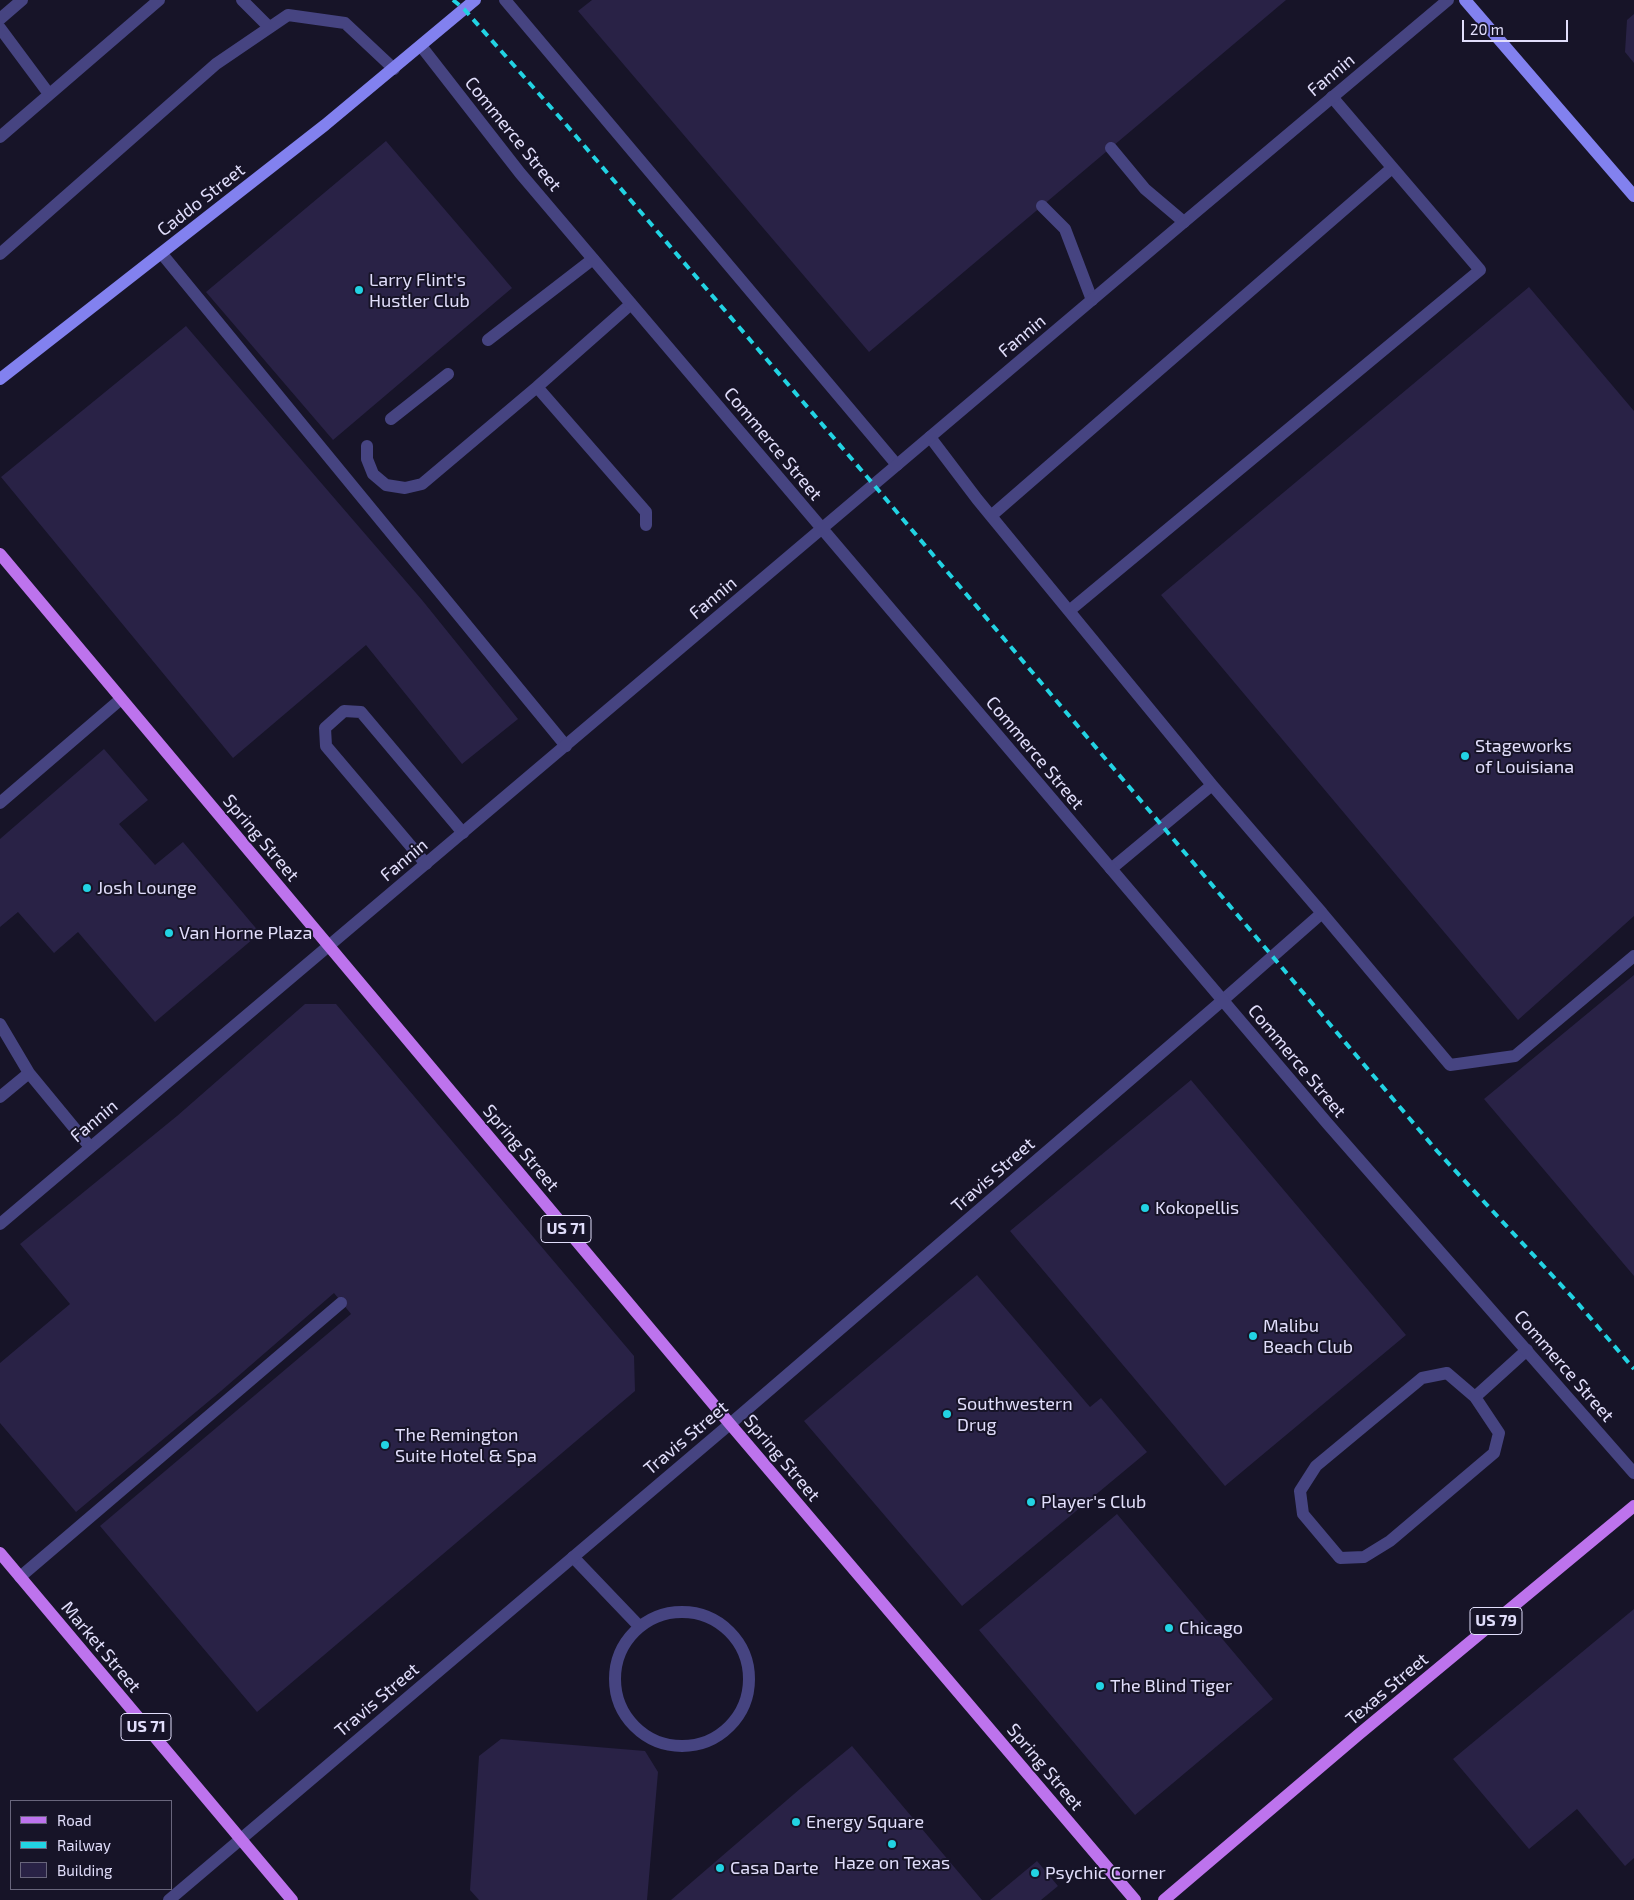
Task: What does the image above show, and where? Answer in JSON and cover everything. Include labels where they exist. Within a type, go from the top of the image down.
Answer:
[{"type":"main road","name":"Caddo Street","points":[[0,380],[325,125],[475,0]]},
{"type":"main road","points":[[1470,2],[1634,196]]},
{"type":"main road","name":"Spring Street","points":[[0,554],[730,1424],[1135,1900]]},
{"type":"main road","name":"Texas Street","points":[[1164,1900],[1358,1735],[1634,1506]]},
{"type":"main road","name":"Market Street","points":[[0,1553],[292,1900]]},
{"type":"street","points":[[0,18],[22,0]]},
{"type":"street","points":[[0,137],[159,0]]},
{"type":"street","points":[[242,0],[269,28]]},
{"type":"street","points":[[505,0],[897,465]]},
{"type":"street","name":"Fannin","points":[[0,1224],[1448,0]]},
{"type":"street","points":[[0,254],[216,64],[288,15],[345,23],[394,68]]},
{"type":"street","points":[[0,28],[49,94]]},
{"type":"street","name":"Commerce Street","points":[[421,46],[520,173],[1327,1123],[1634,1473]]},
{"type":"street","points":[[1069,611],[1480,270],[1332,97]]},
{"type":"street","points":[[1112,148],[1145,189],[1184,222]]},
{"type":"street","points":[[991,516],[1392,168]]},
{"type":"street","points":[[1042,206],[1065,229],[1092,300]]},
{"type":"street","points":[[162,254],[566,746]]},
{"type":"street","points":[[488,340],[593,259]]},
{"type":"street","points":[[367,446],[367,459],[373,474],[386,485],[404,488],[422,484],[537,387],[631,304]]},
{"type":"street","points":[[391,419],[448,374]]},
{"type":"street","points":[[537,387],[646,512],[646,525]]},
{"type":"street","points":[[930,437],[991,516],[1212,785],[1450,1065],[1515,1056],[1634,956]]},
{"type":"street","points":[[0,803],[121,699]]},
{"type":"street","points":[[426,864],[326,746],[325,728],[344,711],[361,712],[463,832]]},
{"type":"street","points":[[1112,870],[1212,785]]},
{"type":"street","name":"Travis Street","points":[[169,1900],[730,1424],[1322,913]]},
{"type":"street","points":[[0,1024],[30,1073],[90,1147]]},
{"type":"street","points":[[0,1098],[30,1073]]},
{"type":"street","points":[[20,1576],[342,1303]]},
{"type":"street","points":[[1475,1397],[1527,1350]]},
{"type":"street","points":[[1447,1373],[1475,1397],[1500,1433],[1494,1453],[1390,1541],[1364,1557],[1340,1558],[1303,1514],[1300,1491],[1316,1466],[1422,1378],[1447,1373]]},
{"type":"street","points":[[574,1557],[639,1626]]},
{"type":"street","points":[[679,1612],[702,1615],[722,1625],[738,1642],[747,1663],[749,1686],[742,1707],[730,1726],[711,1739],[690,1745],[668,1744],[648,1737],[631,1723],[620,1705],[614,1684],[616,1662],[625,1642],[639,1626],[658,1616],[679,1612]]},
{"type":"building","points":[[592,0],[1286,0],[869,352],[578,11]]},
{"type":"building","points":[[1634,14],[1634,63],[1625,52],[1627,20]]},
{"type":"building","name":"Larry Flint's Hustler Club","points":[[386,141],[512,288],[333,440],[206,292]]},
{"type":"building","name":"Stageworks of Louisiana","points":[[1529,287],[1634,411],[1634,916],[1518,1020],[1161,595]]},
{"type":"building","points":[[186,326],[422,600],[518,719],[462,764],[366,645],[233,758],[1,477]]},
{"type":"building","points":[[104,749],[148,800],[119,824],[155,865],[183,842],[260,933],[155,1022],[78,932],[54,953],[18,912],[0,927],[0,839]]},
{"type":"building","points":[[1634,975],[1634,1276],[1484,1099]]},
{"type":"building","points":[[305,1004],[336,1004],[634,1356],[635,1391],[257,1712],[100,1526],[351,1314],[334,1293],[221,1391],[76,1512],[0,1423],[0,1363],[70,1304],[20,1244],[177,1116]]},
{"type":"building","points":[[1191,1080],[1406,1335],[1225,1486],[1010,1231]]},
{"type":"building","name":"Southwestern Drug","points":[[977,1275],[1090,1407],[1101,1398],[1147,1452],[962,1606],[804,1421]]},
{"type":"building","name":"The Blind Tiger","points":[[1117,1514],[1273,1699],[1135,1815],[979,1630]]},
{"type":"building","points":[[1634,1609],[1634,1858],[1625,1866],[1577,1809],[1529,1849],[1453,1759]]},
{"type":"building","points":[[501,1739],[645,1751],[658,1772],[647,1900],[479,1900],[470,1890],[479,1756]]},
{"type":"building","points":[[852,1746],[982,1900],[671,1900],[801,1788]]},
{"type":"building","name":"Psychic Corner","points":[[1037,1861],[1058,1886],[1041,1900],[990,1900]]},
{"type":"railway","points":[[453,0],[464,9],[563,121],[874,485],[1437,1151],[1575,1300],[1634,1369]]},
{"type":"place","name":"Larry Flint's Hustler Club","points":[[359,290]]},
{"type":"place","name":"Stageworks of Louisiana","points":[[1465,756]]},
{"type":"place","name":"Josh Lounge","points":[[87,888]]},
{"type":"place","name":"Van Horne Plaza","points":[[169,933]]},
{"type":"place","name":"Kokopellis","points":[[1145,1208]]},
{"type":"place","name":"Malibu Beach Club","points":[[1253,1336]]},
{"type":"place","name":"Southwestern Drug","points":[[947,1414]]},
{"type":"place","name":"The Remington Suite Hotel & Spa","points":[[385,1445]]},
{"type":"place","name":"Player's Club","points":[[1031,1502]]},
{"type":"place","name":"Chicago","points":[[1169,1628]]},
{"type":"place","name":"The Blind Tiger","points":[[1100,1686]]},
{"type":"place","name":"Energy Square","points":[[796,1822]]},
{"type":"place","name":"Haze on Texas","points":[[892,1844]]},
{"type":"place","name":"Casa Darte","points":[[720,1868]]},
{"type":"place","name":"Psychic Corner","points":[[1035,1873]]}]
